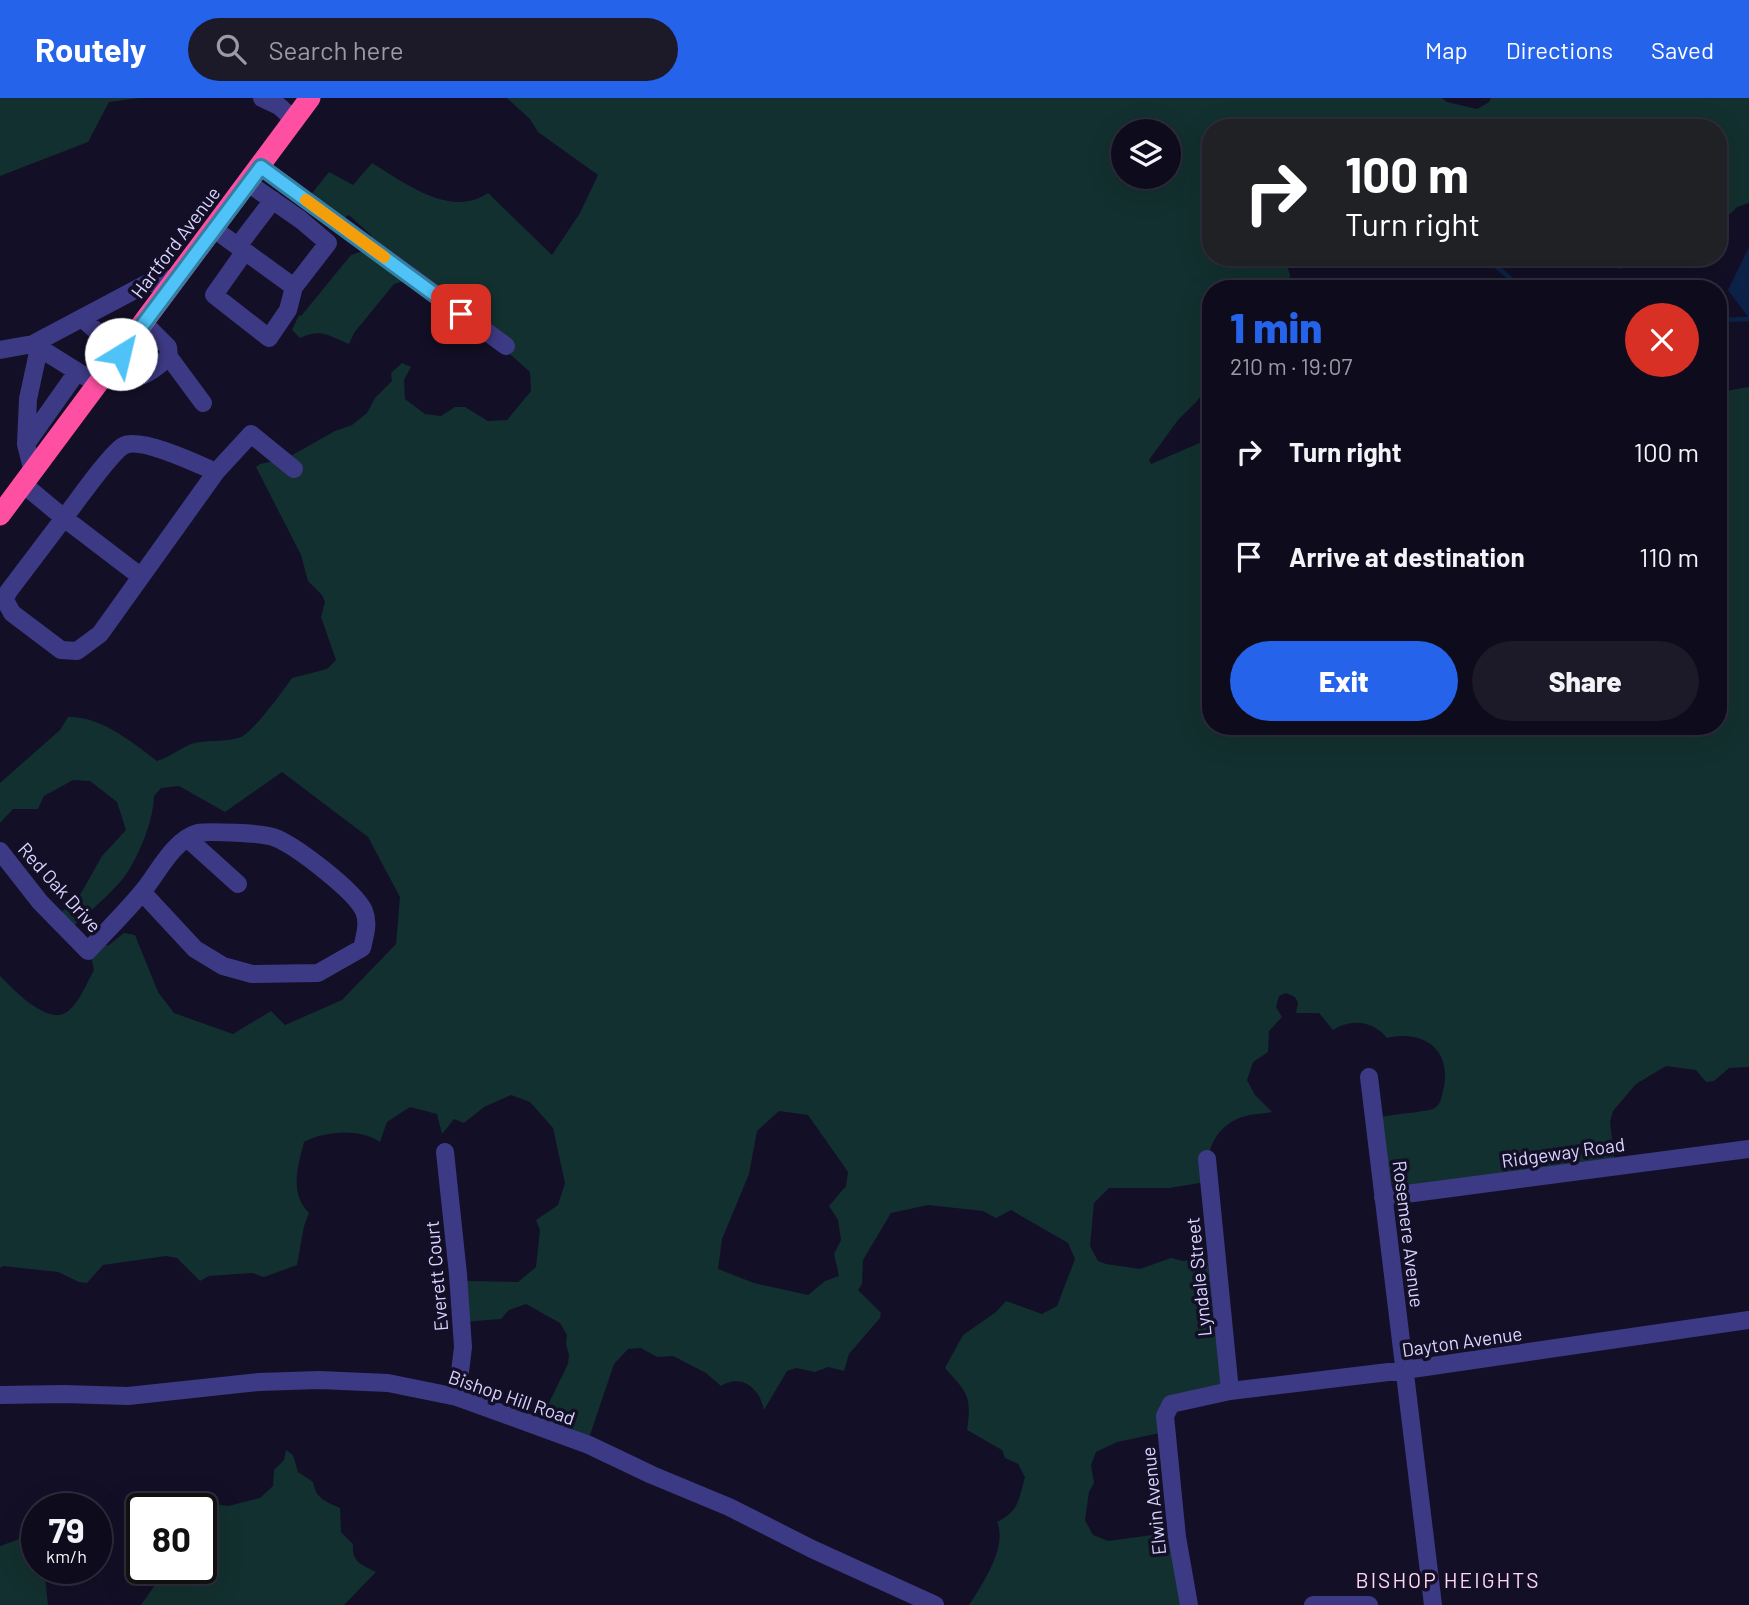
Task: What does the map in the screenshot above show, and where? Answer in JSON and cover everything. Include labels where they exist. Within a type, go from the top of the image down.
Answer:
[{"type":"highway","name":"Hartford Avenue","points":[[0,515],[310,98]]},
{"type":"street","points":[[262,98],[279,106],[294,120]]},
{"type":"street","points":[[254,175],[273,200],[328,243],[294,287],[288,310],[270,338],[214,295],[273,200]]},
{"type":"street","points":[[254,175],[506,346]]},
{"type":"street","points":[[214,229],[294,287]]},
{"type":"street","points":[[0,350],[36,346],[146,284],[178,278]]},
{"type":"street","points":[[82,318],[109,369]]},
{"type":"street","points":[[143,322],[168,347],[169,358],[203,404]]},
{"type":"street","points":[[36,346],[77,372],[109,369],[126,378],[142,376],[169,358]]},
{"type":"street","points":[[36,346],[28,398],[28,478],[64,518],[137,581]]},
{"type":"street","points":[[26,444],[77,372]]},
{"type":"street","points":[[216,472],[170,453],[131,443],[122,447],[8,592],[5,600],[12,613],[61,650],[77,651],[100,634],[216,472],[251,434],[294,469]]},
{"type":"street","points":[[198,833],[262,835],[273,837],[299,850],[337,881],[363,909],[367,929],[362,948],[318,973],[252,974],[223,966],[195,949],[142,892],[173,851],[187,838],[198,833]]},
{"type":"street","points":[[187,838],[238,884]]},
{"type":"street","name":"Red Oak Drive","points":[[0,851],[40,902],[88,951],[142,892]]},
{"type":"street","name":"Rosemere Avenue","points":[[1368,1077],[1433,1605]]},
{"type":"street","name":"Ridgeway Road","points":[[1383,1197],[1749,1149]]},
{"type":"street","name":"Everett Court","points":[[445,1152],[463,1347],[457,1397]]},
{"type":"street","name":"Lyndale Street","points":[[1207,1159],[1230,1391]]},
{"type":"street","name":"Dayton Avenue","points":[[1181,1401],[1230,1391],[1405,1370],[1749,1320]]},
{"type":"street","name":"Bishop Hill Road","points":[[0,1395],[128,1396],[259,1382],[319,1380],[388,1383],[457,1397],[589,1445],[652,1475],[730,1507],[812,1549],[935,1605]]},
{"type":"street","name":"Elwin Avenue","points":[[1181,1401],[1171,1404],[1166,1416],[1177,1537],[1189,1605]]},
{"type":"street","points":[[1313,1605],[1369,1605]]},
{"type":"green space","points":[[0,98],[140,98],[109,102],[88,142],[0,176]]},
{"type":"green space","points":[[507,98],[1442,98],[1447,102],[1477,109],[1491,98],[1749,98],[1749,203],[1737,207],[1730,214],[1727,213],[1727,119],[1202,119],[1202,266],[1287,266],[1290,275],[1290,280],[1202,280],[1202,394],[1178,420],[1149,460],[1151,464],[1202,442],[1202,735],[1727,735],[1727,391],[1749,387],[1749,1067],[1729,1068],[1714,1081],[1706,1082],[1696,1070],[1666,1066],[1636,1084],[1613,1111],[1610,1122],[1615,1164],[1389,1195],[1380,1117],[1430,1110],[1438,1105],[1445,1077],[1440,1054],[1424,1040],[1401,1036],[1387,1038],[1375,1028],[1362,1023],[1347,1024],[1333,1030],[1319,1013],[1296,1013],[1298,1003],[1295,997],[1286,993],[1279,996],[1276,1007],[1282,1017],[1269,1031],[1268,1052],[1253,1062],[1247,1080],[1255,1095],[1272,1112],[1239,1118],[1222,1129],[1209,1153],[1206,1182],[1169,1188],[1109,1188],[1094,1203],[1090,1246],[1098,1261],[1140,1269],[1171,1258],[1183,1261],[1214,1258],[1229,1389],[1172,1402],[1165,1432],[1117,1442],[1096,1452],[1091,1465],[1094,1483],[1089,1492],[1085,1520],[1093,1535],[1108,1541],[1174,1532],[1188,1605],[969,1605],[996,1554],[999,1542],[997,1522],[1014,1509],[1025,1477],[1018,1464],[1005,1458],[1002,1450],[967,1430],[969,1409],[966,1395],[945,1368],[963,1335],[996,1312],[1006,1301],[1042,1314],[1057,1306],[1075,1259],[1068,1243],[1011,1210],[996,1218],[983,1211],[928,1205],[891,1213],[863,1260],[862,1284],[858,1290],[881,1313],[880,1318],[849,1354],[844,1371],[828,1367],[815,1372],[796,1368],[787,1371],[764,1410],[759,1396],[743,1382],[729,1382],[721,1386],[706,1373],[673,1356],[657,1357],[641,1348],[628,1349],[614,1364],[588,1441],[539,1423],[568,1364],[567,1335],[560,1323],[526,1304],[509,1310],[501,1319],[463,1322],[465,1281],[518,1282],[536,1267],[540,1230],[536,1220],[558,1205],[565,1183],[553,1128],[530,1102],[511,1095],[484,1107],[464,1123],[454,1119],[442,1134],[437,1114],[410,1107],[387,1122],[380,1142],[353,1133],[332,1133],[304,1142],[297,1188],[309,1213],[297,1265],[264,1277],[252,1273],[209,1276],[200,1281],[177,1258],[166,1256],[103,1265],[87,1283],[58,1272],[3,1266],[0,1268],[0,976],[20,996],[38,1008],[55,1015],[63,1014],[73,1007],[94,970],[89,947],[109,945],[124,933],[135,935],[158,992],[174,1013],[233,1034],[271,1011],[285,1025],[342,1000],[396,944],[400,897],[368,837],[282,772],[225,812],[179,786],[161,788],[154,796],[148,828],[127,873],[109,894],[70,929],[56,917],[80,895],[102,856],[126,830],[117,802],[90,781],[73,780],[44,796],[38,809],[13,809],[0,823],[0,783],[60,730],[68,717],[104,725],[127,738],[157,761],[191,744],[241,737],[260,720],[292,678],[327,669],[336,660],[321,617],[325,602],[308,581],[301,555],[256,467],[287,458],[335,431],[352,425],[367,413],[375,398],[392,381],[391,373],[402,363],[411,367],[404,380],[405,399],[425,414],[441,416],[455,407],[465,407],[488,421],[507,420],[531,391],[530,372],[504,349],[411,279],[394,284],[354,333],[349,344],[320,333],[300,338],[292,330],[299,315],[301,316],[351,255],[363,251],[372,236],[349,215],[339,221],[309,197],[329,172],[353,185],[372,163],[413,188],[443,200],[473,200],[488,193],[552,255],[580,213],[598,175],[538,132],[530,119]],"holes":[[[779,1111],[808,1115],[848,1172],[846,1186],[829,1206],[838,1220],[841,1240],[834,1254],[839,1276],[825,1281],[808,1295],[754,1283],[718,1269],[722,1239],[749,1174],[757,1131]]]},
{"type":"green space","points":[[286,1450],[293,1455],[298,1472],[313,1482],[319,1496],[340,1508],[341,1532],[353,1544],[356,1559],[376,1572],[344,1605],[141,1605],[156,1584],[217,1584],[217,1504],[228,1506],[260,1498],[273,1486],[274,1470],[284,1460]]},
{"type":"green space","points":[[21,1538],[21,1584],[46,1584],[48,1605],[0,1605],[0,1546]]},
{"type":"water","points":[[1749,247],[1749,318],[1728,290]]},
{"type":"waterway","points":[[1496,266],[1512,280]]},
{"type":"waterway","points":[[1727,320],[1749,319]]},
{"type":"slow traffic","points":[[306,200],[384,257]]},
{"type":"district","name":"BISHOP HEIGHTS","points":[[1448,1579]]},
{"type":"route","points":[[121,354],[261,167],[461,314]]}]
